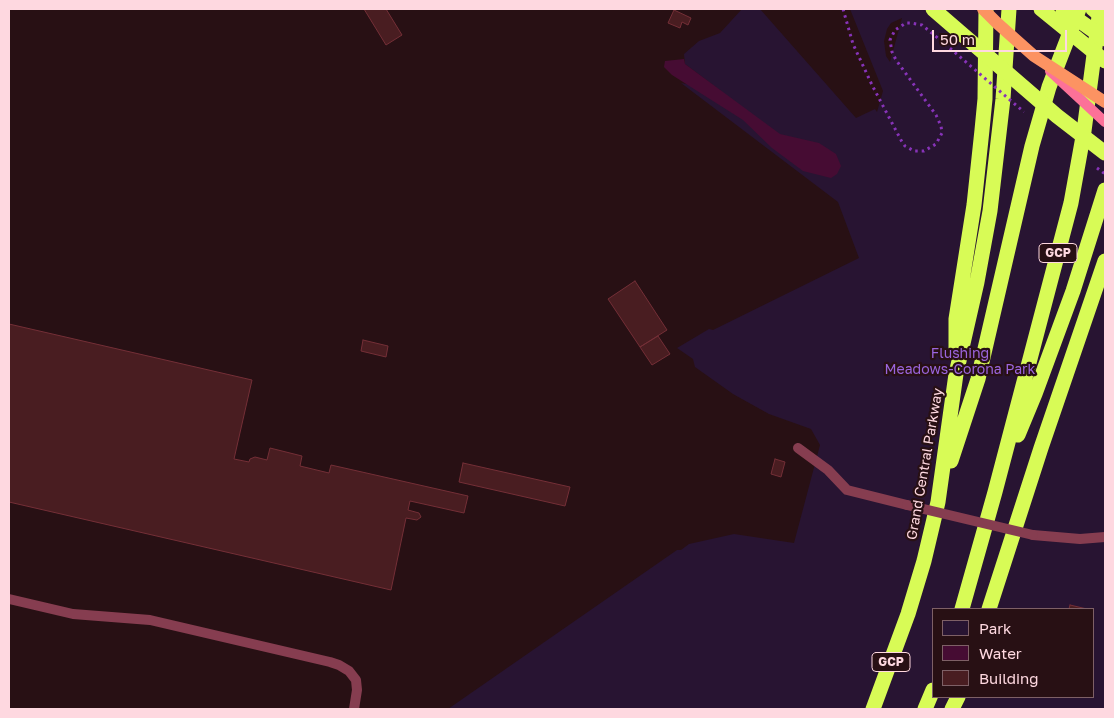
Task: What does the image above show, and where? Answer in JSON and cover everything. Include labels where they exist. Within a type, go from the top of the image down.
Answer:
[{"type":"highway","points":[[933,9],[1042,103],[1105,152]]},
{"type":"highway","points":[[956,374],[956,319],[974,206],[984,99],[985,9]]},
{"type":"highway","name":"Grand Central Parkway","points":[[873,709],[908,614],[924,562],[938,502],[956,374],[979,272],[990,211],[1004,99],[1009,9]]},
{"type":"highway","points":[[1041,9],[1105,61]]},
{"type":"highway","points":[[1063,9],[1105,39]]},
{"type":"highway","points":[[938,502],[978,379],[1032,146],[1049,87],[1078,9]]},
{"type":"highway","points":[[1093,9],[1105,19]]},
{"type":"highway","name":"GCP","points":[[962,608],[1054,271],[1072,194],[1085,123],[1100,9]]},
{"type":"highway","points":[[995,492],[1035,394],[1073,290],[1105,190]]},
{"type":"highway","points":[[989,608],[1105,261]]},
{"type":"highway","points":[[925,709],[932,692]]},
{"type":"main road","points":[[985,9],[997,23],[1105,122]]},
{"type":"main road","points":[[1034,56],[1105,102]]},
{"type":"lane","points":[[798,448],[828,470],[847,490],[1033,535],[1080,539],[1105,537]]},
{"type":"lane","points":[[9,600],[73,614],[150,620],[330,662],[349,671],[356,680],[357,690],[354,709]]},
{"type":"path","points":[[842,9],[853,44],[872,85],[902,142],[914,151],[924,150],[936,144],[942,133],[941,126],[936,115],[896,60],[892,52],[890,40],[895,30],[906,23],[911,23],[922,25],[945,44]]},
{"type":"green space","name":"Flushing Meadows-Corona Park","points":[[742,9],[760,9],[856,118],[875,109],[877,112],[883,91],[850,9],[1105,9],[1105,709],[448,709],[677,550],[681,550],[689,544],[734,534],[794,543],[820,445],[811,429],[769,414],[733,394],[695,367],[693,359],[677,348],[709,329],[713,330],[859,258],[838,202],[681,83],[721,91],[685,64],[684,54],[699,41],[720,33]],"holes":[[[902,18],[890,62],[886,56],[884,41],[887,29],[891,23]]]},
{"type":"water","points":[[684,59],[685,64],[780,134],[819,143],[836,154],[841,166],[837,174],[831,178],[803,171],[772,148],[743,120],[672,75],[664,67],[665,61]]},
{"type":"building","points":[[364,9],[386,9],[402,35],[386,45]]},
{"type":"building","points":[[674,10],[691,18],[688,25],[682,22],[680,28],[668,23]]},
{"type":"building","points":[[635,281],[667,330],[640,347],[608,299]]},
{"type":"building","points":[[9,324],[252,380],[234,459],[249,462],[250,459],[255,457],[267,460],[270,448],[302,456],[300,466],[329,473],[331,465],[468,496],[464,513],[410,501],[408,510],[419,513],[421,517],[417,520],[406,518],[391,590],[9,502]]},
{"type":"building","points":[[658,336],[670,354],[652,365],[640,347]]},
{"type":"building","points":[[363,340],[388,346],[386,357],[361,351]]},
{"type":"building","points":[[775,459],[785,462],[781,477],[771,474]]},
{"type":"building","points":[[463,463],[570,487],[565,506],[459,482]]},
{"type":"building","points":[[1070,605],[1083,608],[1069,608]]}]
